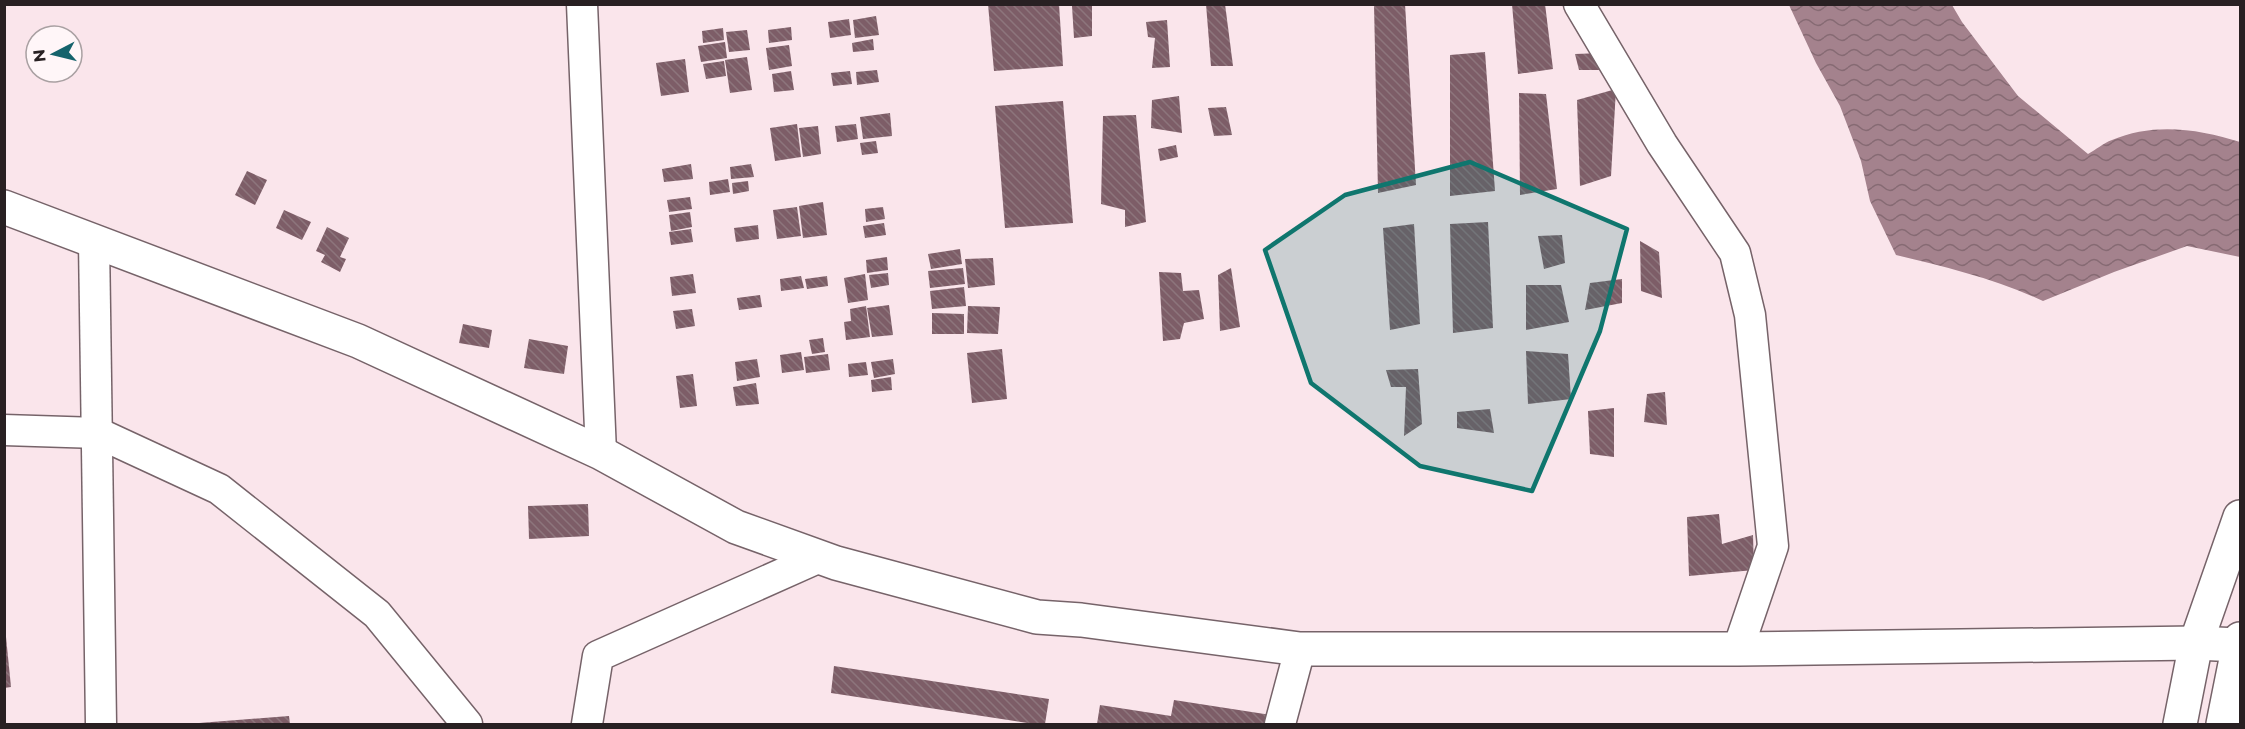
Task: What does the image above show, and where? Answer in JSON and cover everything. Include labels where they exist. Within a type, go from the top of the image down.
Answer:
[{"type":"street","points":[[582,4],[601,453]]},
{"type":"street","points":[[1580,4],[1662,144],[1736,253],[1750,315],[1773,546],[1738,649]]},
{"type":"street","points":[[4,207],[358,341],[601,453],[736,527],[820,557],[994,607],[1037,617],[1081,620],[1300,649],[1738,649],[2239,642],[2223,724]]},
{"type":"street","points":[[94,241],[102,724]]},
{"type":"street","points":[[4,430],[98,433],[219,489],[377,614],[467,724]]},
{"type":"street","points":[[2180,724],[2196,643],[2241,517]]},
{"type":"street","points":[[587,724],[598,656],[820,557]]},
{"type":"street","points":[[1280,724],[1300,649]]},
{"type":"highlighted area","points":[[1470,162],[1627,229],[1600,331],[1532,491],[1420,466],[1311,383],[1265,250],[1345,195]]},
{"type":"water","points":[[1789,5],[1952,5],[1962,22],[2018,96],[2088,154],[2109,141],[2128,134],[2160,129],[2193,131],[2240,142],[2240,257],[2187,246],[2043,301],[1989,280],[1896,255],[1870,201],[1861,161],[1840,106],[1816,63]]},
{"type":"building","points":[[988,4],[1059,4],[1063,66],[994,71]]},
{"type":"building","points":[[1092,4],[1092,36],[1074,38],[1072,6]]},
{"type":"building","points":[[1206,4],[1225,4],[1233,66],[1211,66]]},
{"type":"building","points":[[1374,4],[1405,4],[1416,185],[1378,193]]},
{"type":"building","points":[[1512,4],[1545,4],[1553,69],[1518,74]]},
{"type":"building","points":[[876,16],[879,35],[855,38],[853,20]]},
{"type":"building","points":[[849,19],[851,35],[830,38],[828,22]]},
{"type":"building","points":[[1167,20],[1170,67],[1152,68],[1155,38],[1148,37],[1146,22]]},
{"type":"building","points":[[791,27],[792,40],[769,43],[768,30]]},
{"type":"building","points":[[723,28],[724,40],[703,43],[702,31]]},
{"type":"building","points":[[747,30],[750,50],[729,52],[726,32]]},
{"type":"building","points":[[873,39],[874,50],[853,52],[852,43]]},
{"type":"building","points":[[725,42],[727,58],[701,62],[698,46]]},
{"type":"building","points":[[789,45],[792,66],[769,70],[766,48]]},
{"type":"building","points":[[1485,52],[1495,191],[1450,196],[1450,55]]},
{"type":"building","points":[[1602,53],[1606,70],[1579,70],[1575,54]]},
{"type":"building","points":[[747,57],[752,90],[730,93],[725,60]]},
{"type":"building","points":[[685,59],[689,92],[661,96],[656,63]]},
{"type":"building","points":[[724,61],[726,76],[706,79],[703,64]]},
{"type":"building","points":[[877,70],[879,82],[857,85],[856,72]]},
{"type":"building","points":[[791,71],[794,90],[774,92],[772,74]]},
{"type":"building","points":[[850,71],[852,84],[833,86],[831,73]]},
{"type":"building","points":[[1616,89],[1611,176],[1580,186],[1577,100]]},
{"type":"building","points":[[1519,93],[1546,94],[1557,189],[1520,195]]},
{"type":"building","points":[[1179,96],[1182,133],[1151,128],[1152,100]]},
{"type":"building","points":[[1063,101],[1073,223],[1005,228],[995,106]]},
{"type":"building","points":[[1226,107],[1232,135],[1214,136],[1208,108]]},
{"type":"building","points":[[890,113],[892,136],[863,139],[860,117]]},
{"type":"building","points":[[1136,115],[1146,222],[1125,227],[1125,210],[1101,204],[1103,116]]},
{"type":"building","points":[[797,124],[801,157],[775,161],[770,128]]},
{"type":"building","points":[[856,124],[858,139],[837,142],[835,126]]},
{"type":"building","points":[[818,126],[821,154],[803,157],[799,128]]},
{"type":"building","points":[[876,141],[878,153],[862,155],[860,143]]},
{"type":"building","points":[[1176,145],[1178,157],[1160,161],[1158,149]]},
{"type":"building","points":[[691,164],[693,179],[664,182],[662,169]]},
{"type":"building","points":[[751,164],[754,177],[731,179],[730,167]]},
{"type":"building","points":[[247,171],[267,180],[255,205],[235,195]]},
{"type":"building","points":[[728,179],[730,192],[710,195],[709,182]]},
{"type":"building","points":[[748,181],[749,191],[733,194],[732,183]]},
{"type":"building","points":[[690,197],[692,209],[669,212],[667,200]]},
{"type":"building","points":[[823,202],[827,235],[803,238],[799,206]]},
{"type":"building","points":[[797,207],[801,236],[777,239],[773,210]]},
{"type":"building","points":[[883,207],[885,219],[866,222],[865,209]]},
{"type":"building","points":[[284,210],[311,222],[302,240],[276,228]]},
{"type":"building","points":[[690,212],[692,227],[671,231],[669,215]]},
{"type":"building","points":[[1488,222],[1493,328],[1453,333],[1450,224]]},
{"type":"building","points":[[884,223],[886,235],[865,238],[863,226]]},
{"type":"building","points":[[1414,224],[1420,324],[1390,330],[1383,228]]},
{"type":"building","points":[[758,225],[759,239],[736,242],[734,228]]},
{"type":"building","points":[[327,227],[349,238],[340,257],[346,259],[340,272],[321,262],[325,255],[316,251]]},
{"type":"building","points":[[691,229],[693,242],[671,245],[669,232]]},
{"type":"building","points":[[1562,235],[1565,263],[1544,269],[1538,236]]},
{"type":"building","points":[[1640,241],[1659,252],[1662,298],[1641,291]]},
{"type":"building","points":[[960,249],[962,264],[931,269],[928,254]]},
{"type":"building","points":[[887,257],[888,270],[867,273],[866,260]]},
{"type":"building","points":[[993,258],[995,285],[968,288],[965,259]]},
{"type":"building","points":[[963,268],[965,284],[930,288],[928,271]]},
{"type":"building","points":[[1231,268],[1240,327],[1220,331],[1218,275]]},
{"type":"building","points":[[1159,272],[1181,273],[1183,291],[1199,290],[1204,319],[1184,323],[1180,339],[1163,341]]},
{"type":"building","points":[[888,273],[889,285],[871,288],[869,275]]},
{"type":"building","points":[[693,274],[696,293],[672,296],[670,277]]},
{"type":"building","points":[[865,274],[868,300],[848,303],[844,278]]},
{"type":"building","points":[[801,276],[804,288],[781,291],[780,279]]},
{"type":"building","points":[[827,276],[828,286],[807,289],[805,279]]},
{"type":"building","points":[[1622,279],[1622,303],[1585,310],[1590,283]]},
{"type":"building","points":[[1526,285],[1561,285],[1569,322],[1526,330]]},
{"type":"building","points":[[964,287],[966,306],[932,309],[930,291]]},
{"type":"building","points":[[760,295],[762,307],[739,310],[737,298]]},
{"type":"building","points":[[889,305],[893,335],[872,337],[867,308]]},
{"type":"building","points":[[866,306],[870,337],[846,340],[844,322],[851,321],[850,309]]},
{"type":"building","points":[[968,306],[1000,307],[998,334],[967,333]]},
{"type":"building","points":[[692,309],[695,326],[676,329],[673,311]]},
{"type":"building","points":[[932,313],[964,314],[964,334],[932,334]]},
{"type":"building","points":[[463,324],[492,330],[489,348],[459,343]]},
{"type":"building","points":[[823,338],[825,352],[812,354],[809,340]]},
{"type":"building","points":[[529,339],[568,346],[564,374],[524,368]]},
{"type":"building","points":[[1002,349],[1007,399],[972,403],[967,353]]},
{"type":"building","points":[[1526,351],[1568,354],[1571,399],[1528,404]]},
{"type":"building","points":[[801,352],[804,370],[782,373],[780,355]]},
{"type":"building","points":[[828,354],[830,370],[806,373],[804,357]]},
{"type":"building","points":[[757,359],[760,377],[737,381],[735,362]]},
{"type":"building","points":[[893,359],[895,374],[874,378],[871,362]]},
{"type":"building","points":[[866,362],[868,375],[849,377],[848,364]]},
{"type":"building","points":[[1418,369],[1422,424],[1404,436],[1406,387],[1391,387],[1386,370]]},
{"type":"building","points":[[693,374],[697,406],[680,408],[676,376]]},
{"type":"building","points":[[891,377],[892,390],[872,392],[871,380]]},
{"type":"building","points":[[756,383],[759,404],[736,406],[733,387]]},
{"type":"building","points":[[1665,392],[1667,425],[1644,422],[1647,394]]},
{"type":"building","points":[[1614,408],[1614,457],[1590,454],[1588,411]]},
{"type":"building","points":[[1490,409],[1494,433],[1457,428],[1457,412]]},
{"type":"building","points":[[588,504],[589,536],[529,539],[528,506]]},
{"type":"building","points":[[1719,514],[1722,544],[1753,535],[1754,570],[1689,576],[1687,517]]},
{"type":"building","points":[[4,637],[6,637],[11,687],[4,688]]},
{"type":"building","points":[[834,666],[1049,699],[1045,724],[831,693]]},
{"type":"building","points":[[1174,700],[1271,715],[1269,724],[1097,724],[1100,705],[1171,716]]},
{"type":"building","points":[[289,716],[290,724],[199,724],[199,723]]}]
